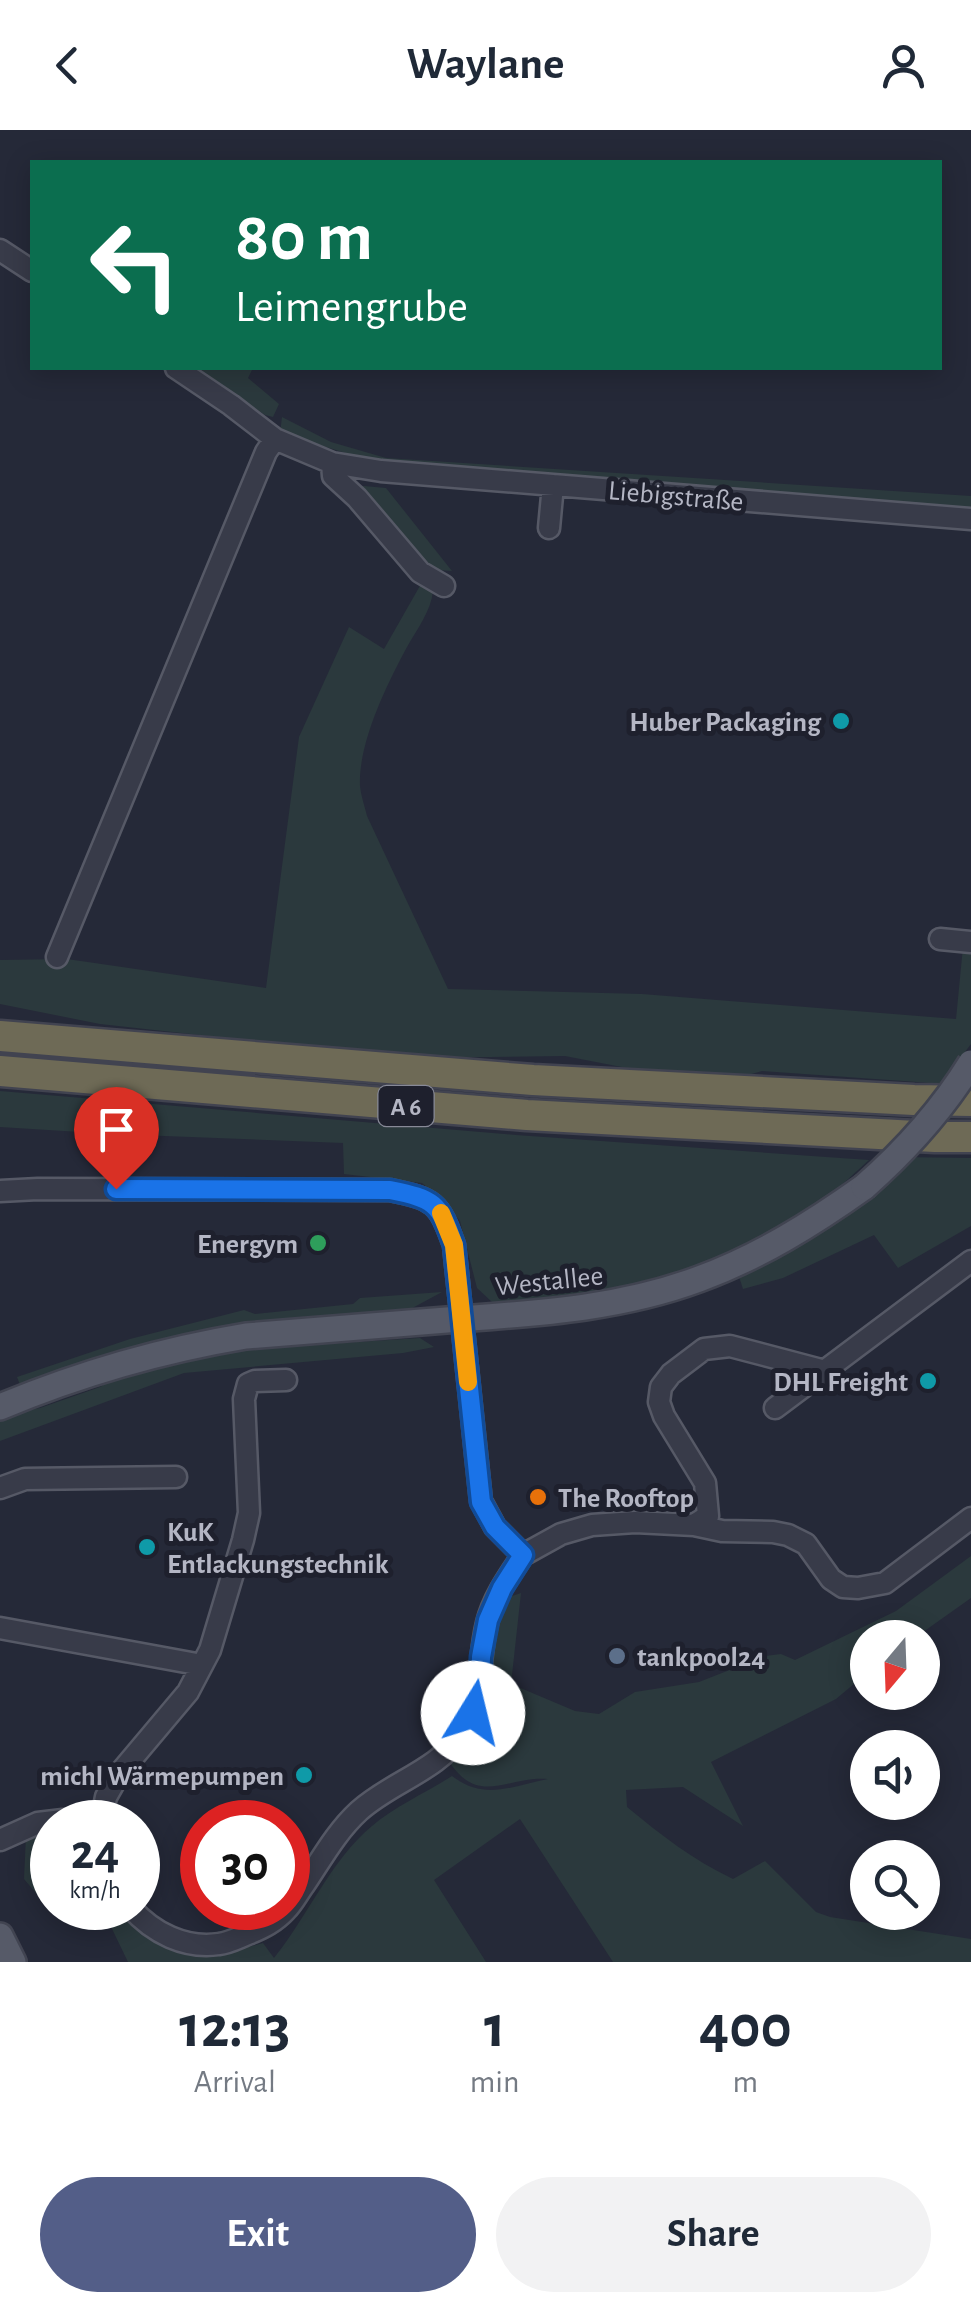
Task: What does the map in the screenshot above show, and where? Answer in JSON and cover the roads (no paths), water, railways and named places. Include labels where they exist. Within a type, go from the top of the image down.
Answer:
[{"type":"highway","name":"A 6","points":[[5,1034],[533,1080],[971,1101]]},
{"type":"highway","name":"A 6","points":[[0,1072],[604,1121],[971,1137]]},
{"type":"main road","name":"Westallee","points":[[2,1402],[132,1360],[246,1336],[555,1312],[628,1301],[697,1280],[812,1224],[864,1187],[898,1157],[930,1120],[971,1063]]},
{"type":"main road","points":[[0,1936],[13,1962]]},
{"type":"street","points":[[0,250],[30,270]]},
{"type":"street","name":"Liebigstraße","points":[[179,370],[274,439],[332,463],[552,486],[971,519]]},
{"type":"street","points":[[57,957],[274,439]]},
{"type":"street","points":[[332,463],[334,476],[420,572],[444,586]]},
{"type":"street","points":[[550,528],[552,486]]},
{"type":"street","points":[[940,939],[971,942]]},
{"type":"street","points":[[0,1190],[390,1190],[420,1196],[437,1206],[454,1245],[481,1502],[495,1527],[523,1555]]},
{"type":"street","points":[[775,1408],[971,1261]]},
{"type":"street","points":[[701,1520],[705,1483],[659,1402],[661,1387],[671,1374],[704,1350],[730,1346],[825,1371]]},
{"type":"street","points":[[105,1800],[119,1774],[188,1692],[210,1650],[249,1513],[244,1399],[248,1384],[286,1380]]},
{"type":"street","points":[[0,1488],[24,1480],[176,1477]]},
{"type":"street","points":[[157,1930],[194,1945],[222,1944],[266,1927],[288,1909],[338,1834],[359,1810],[392,1786],[440,1760],[461,1735],[480,1690],[488,1620],[502,1588],[523,1555],[561,1534],[592,1525],[701,1520],[722,1531],[788,1534],[806,1544],[832,1580],[843,1587],[858,1588],[885,1583],[971,1518]]},
{"type":"street","points":[[0,1628],[202,1666]]},
{"type":"street","points":[[0,1840],[30,1827]]},
{"type":"place","name":"Huber Packaging","points":[[841,721]]},
{"type":"place","name":"Energym","points":[[318,1243]]},
{"type":"place","name":"DHL Freight","points":[[928,1381]]},
{"type":"place","name":"The Rooftop","points":[[538,1497]]},
{"type":"place","name":"KuK Entlackungstechnik","points":[[147,1547]]},
{"type":"place","name":"tankpool24","points":[[617,1656]]},
{"type":"place","name":"michl Wärmepumpen","points":[[304,1775]]}]
